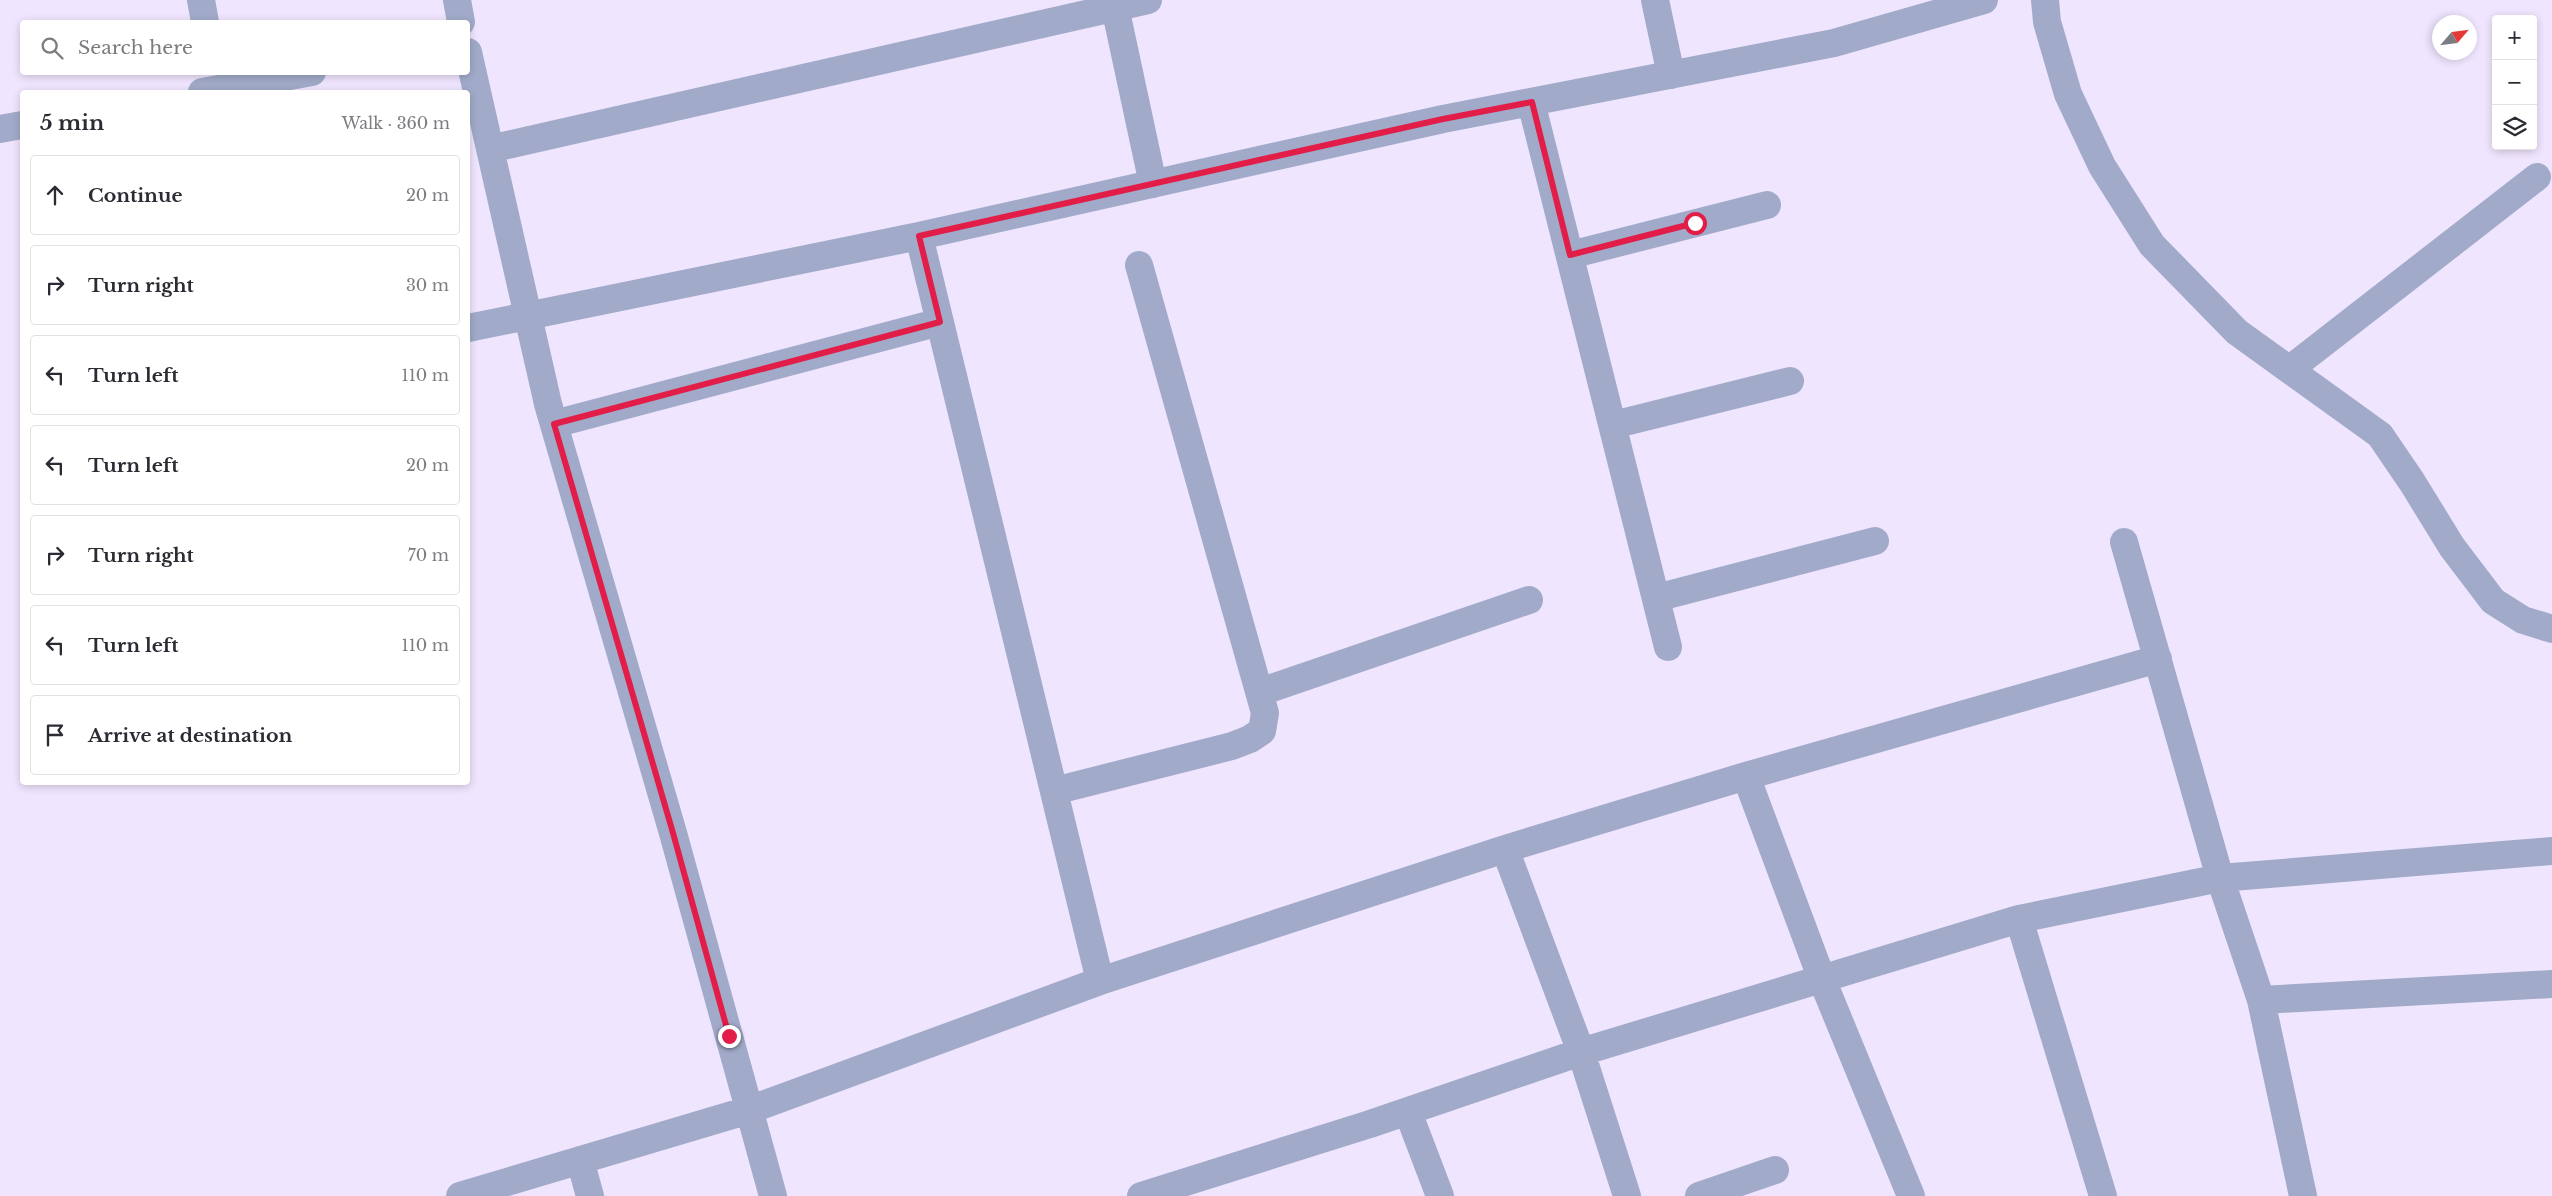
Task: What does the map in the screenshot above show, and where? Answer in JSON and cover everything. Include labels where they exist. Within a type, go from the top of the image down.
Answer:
[{"type":"street","points":[[201,0],[205,20]]},
{"type":"street","points":[[457,0],[461,20]]},
{"type":"street","points":[[490,149],[1148,0]]},
{"type":"street","points":[[1655,0],[1672,75]]},
{"type":"street","points":[[470,328],[919,236],[1443,119],[1834,43],[1984,0]]},
{"type":"street","points":[[2045,0],[2047,22],[2068,94],[2102,166],[2152,245],[2237,332],[2380,435],[2412,482],[2452,547],[2493,601],[2523,620],[2552,628]]},
{"type":"street","points":[[1115,7],[1153,184]]},
{"type":"street","points":[[470,61],[526,315],[554,424],[673,833],[772,1196]]},
{"type":"street","points":[[212,85],[289,75]]},
{"type":"street","points":[[1532,102],[1668,647]]},
{"type":"street","points":[[0,129],[20,125]]},
{"type":"street","points":[[2290,369],[2537,176]]},
{"type":"street","points":[[1570,255],[1767,205]]},
{"type":"street","points":[[919,236],[1100,981]]},
{"type":"street","points":[[1054,791],[1232,746],[1250,739],[1262,731],[1265,713],[1139,265]]},
{"type":"street","points":[[554,424],[940,322]]},
{"type":"street","points":[[1613,426],[1790,381]]},
{"type":"street","points":[[1656,598],[1875,541]]},
{"type":"street","points":[[2124,542],[2220,878],[2261,1000],[2303,1196]]},
{"type":"street","points":[[1260,692],[1529,600]]},
{"type":"street","points":[[460,1196],[749,1110],[1100,981],[1504,849],[1746,776],[2158,659]]},
{"type":"street","points":[[1746,776],[1821,977],[1911,1196]]},
{"type":"street","points":[[1504,849],[1581,1052],[1627,1196]]},
{"type":"street","points":[[1141,1196],[1408,1112],[1581,1052],[1821,977],[2019,919],[2220,878],[2552,851]]},
{"type":"street","points":[[2019,919],[2103,1196]]},
{"type":"street","points":[[2261,1000],[2552,984]]},
{"type":"street","points":[[1408,1112],[1440,1196]]},
{"type":"street","points":[[580,1160],[590,1196]]},
{"type":"street","points":[[1699,1196],[1775,1170]]},
{"type":"route","points":[[729,1036],[673,833],[554,424],[940,322],[919,236],[1443,119],[1532,102],[1570,255],[1695,223]]}]
